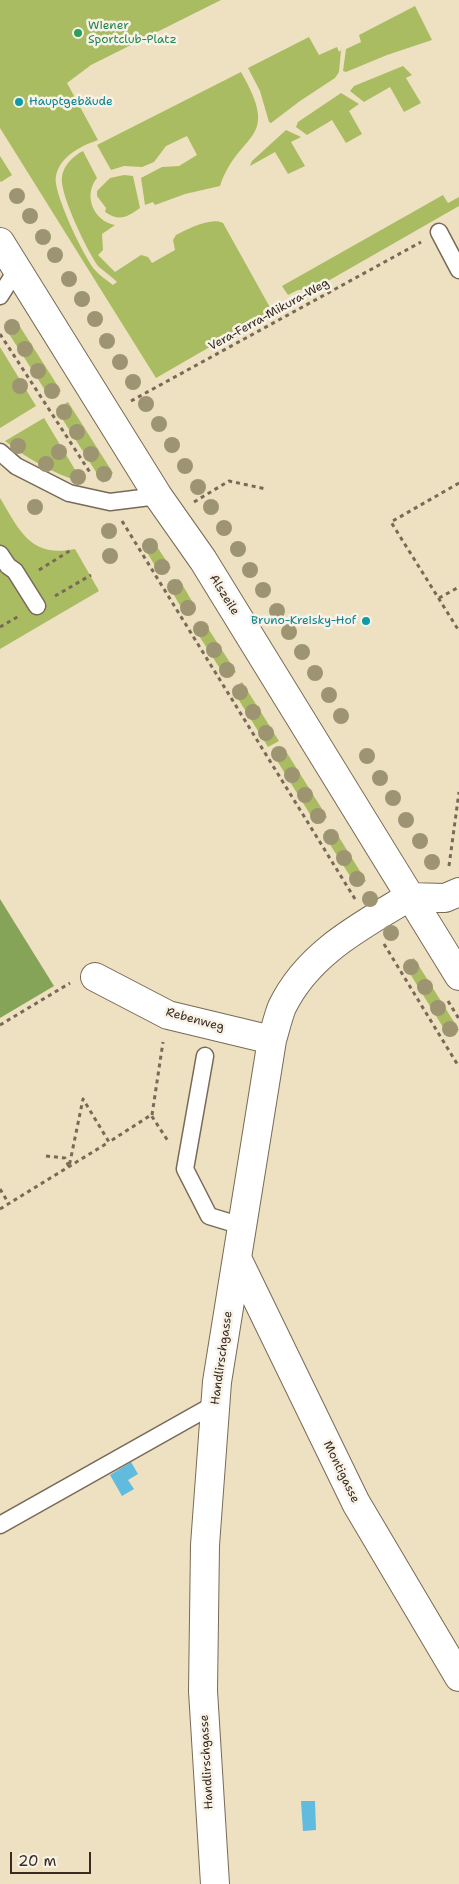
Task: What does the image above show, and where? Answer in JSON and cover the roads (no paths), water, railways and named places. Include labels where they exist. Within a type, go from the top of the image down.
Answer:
[{"type":"street","name":"Alszeile","points":[[0,242],[107,415],[208,568],[459,976]]},
{"type":"street","points":[[409,897],[452,895]]},
{"type":"street","name":"Handlirschgasse","points":[[215,1884],[203,1691],[205,1545],[216,1404],[272,1040],[282,1008],[294,986],[308,969],[332,946],[409,897]]},
{"type":"street","name":"Rebenweg","points":[[94,977],[168,1015],[272,1040]]},
{"type":"street","name":"Montigasse","points":[[237,1258],[356,1503],[459,1677]]},
{"type":"lane","points":[[439,232],[459,270]]},
{"type":"lane","points":[[0,296],[17,269]]},
{"type":"lane","points":[[0,452],[16,466],[41,481],[69,493],[110,502],[165,505]]},
{"type":"lane","points":[[0,554],[8,566],[15,571],[37,606]]},
{"type":"lane","points":[[205,1056],[185,1169],[209,1216],[242,1226]]},
{"type":"lane","points":[[0,1525],[216,1404]]},
{"type":"water","points":[[131,1462],[138,1474],[128,1480],[134,1489],[122,1496],[110,1475]]},
{"type":"water","points":[[301,1801],[315,1801],[316,1830],[303,1831]]},
{"type":"place","name":"Wiener Sportclub-Platz","points":[[78,33]]},
{"type":"place","name":"Hauptgebäude","points":[[19,102]]},
{"type":"place","name":"Bruno-Kreisky-Hof","points":[[366,621]]}]
